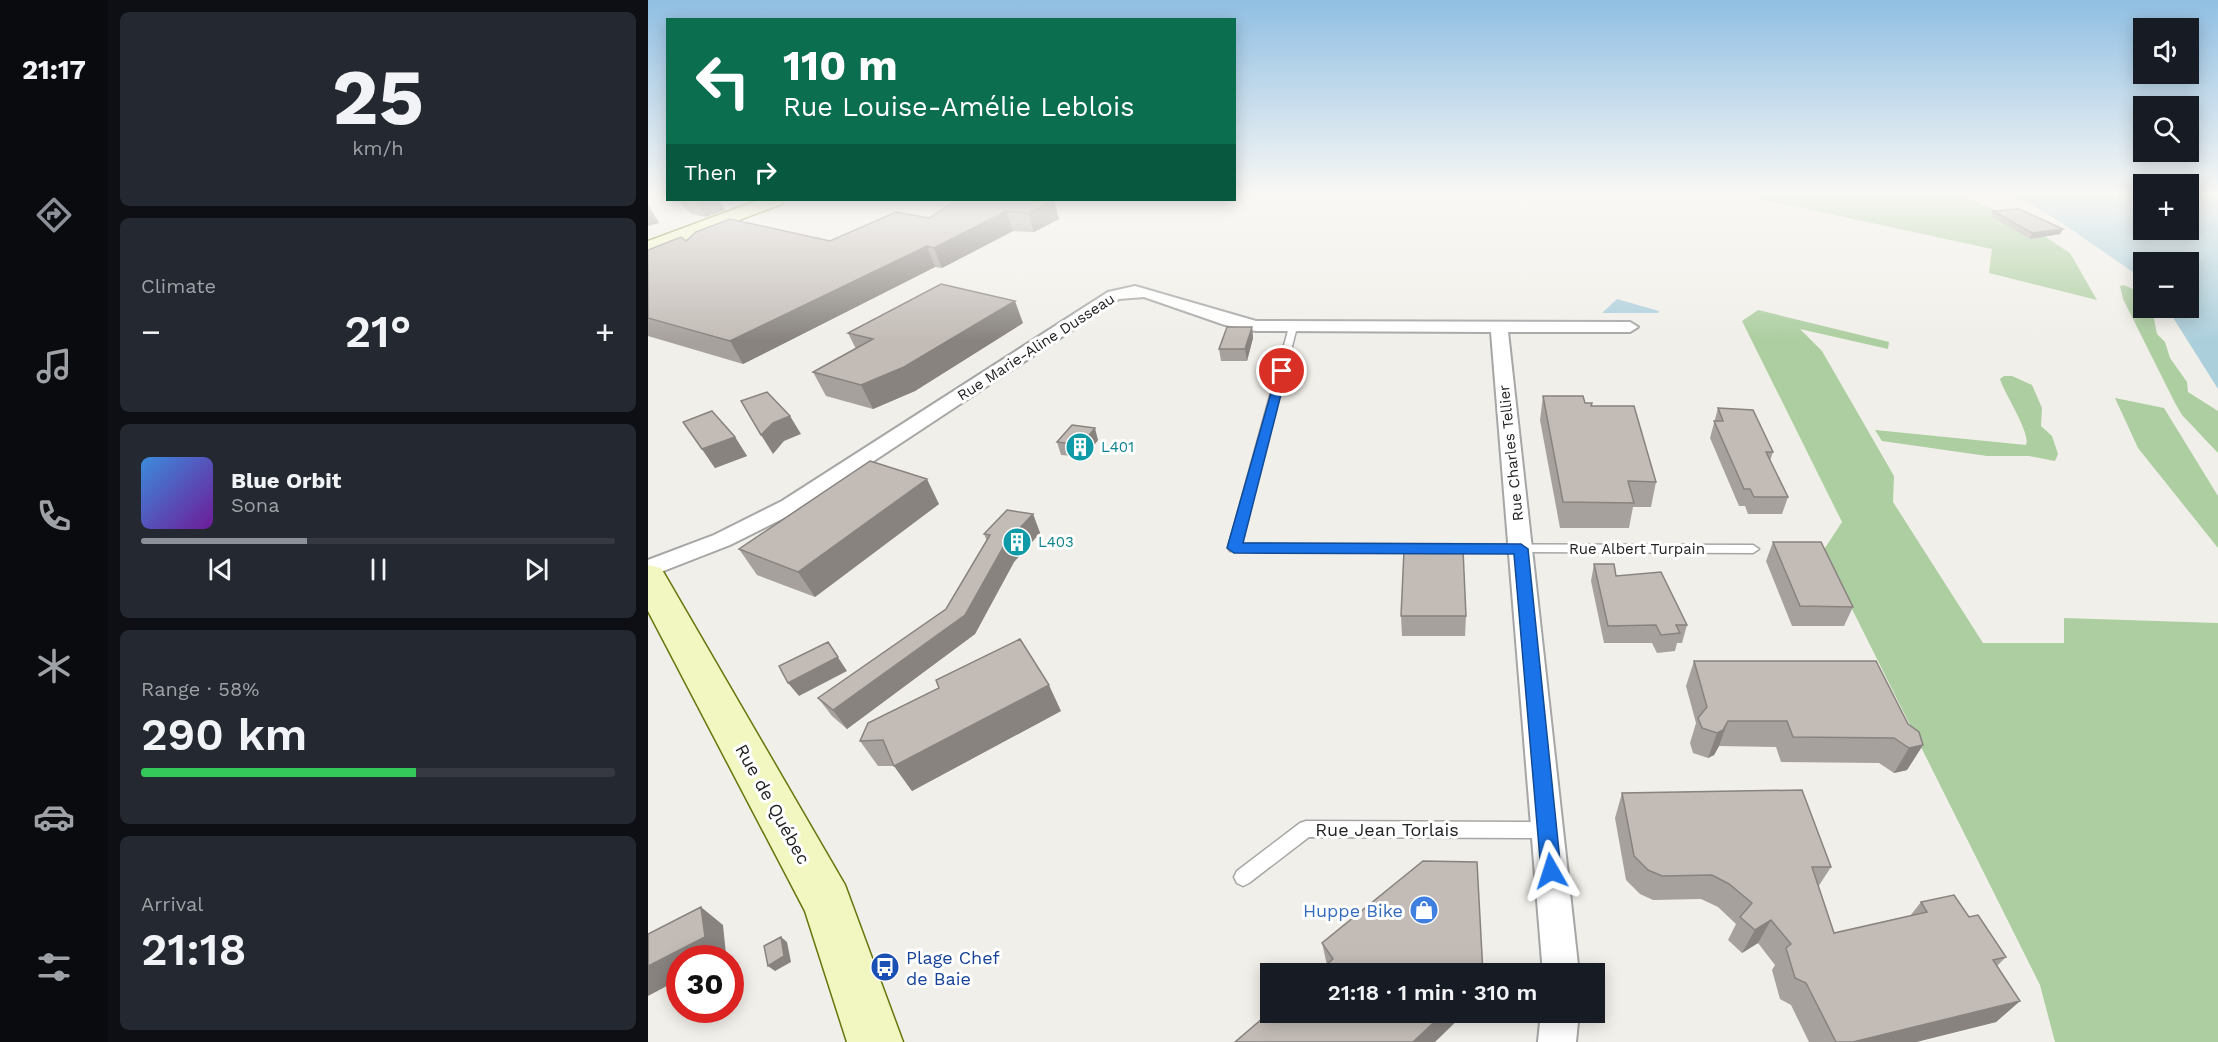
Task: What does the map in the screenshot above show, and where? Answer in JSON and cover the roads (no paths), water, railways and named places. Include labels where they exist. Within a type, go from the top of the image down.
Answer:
[{"type":"street","name":"Rue Marie-Aline Dusseau","points":[[648,569],[722,540],[790,506],[1114,295],[1135,291],[1147,293],[1231,321],[1256,326],[1630,327]]},
{"type":"street","name":"Rue Charles Tellier","points":[[1499,327],[1560,963]]},
{"type":"street","name":"Rue de Québec","points":[[648,577],[827,902],[875,1042]]},
{"type":"street","points":[[1557,1042],[1559,1023]]},
{"type":"lane","name":"Rue Albert Turpain","points":[[1293,327],[1234,548],[1753,549]]},
{"type":"lane","name":"Rue Jean Torlais","points":[[1243,877],[1306,830],[1547,830]]},
{"type":"water","points":[[2092,244],[2218,244],[2218,389],[2173,318],[2199,318],[2199,252],[2133,252],[2133,272]]},
{"type":"water","points":[[1617,299],[1659,311],[1658,313],[1602,313]]},
{"type":"place","name":"L401","points":[[1080,447]]},
{"type":"place","name":"L403","points":[[1017,542]]},
{"type":"place","name":"Huppe Bike","points":[[1424,910]]},
{"type":"place","name":"Plage Chef de Baie","points":[[885,967]]}]
